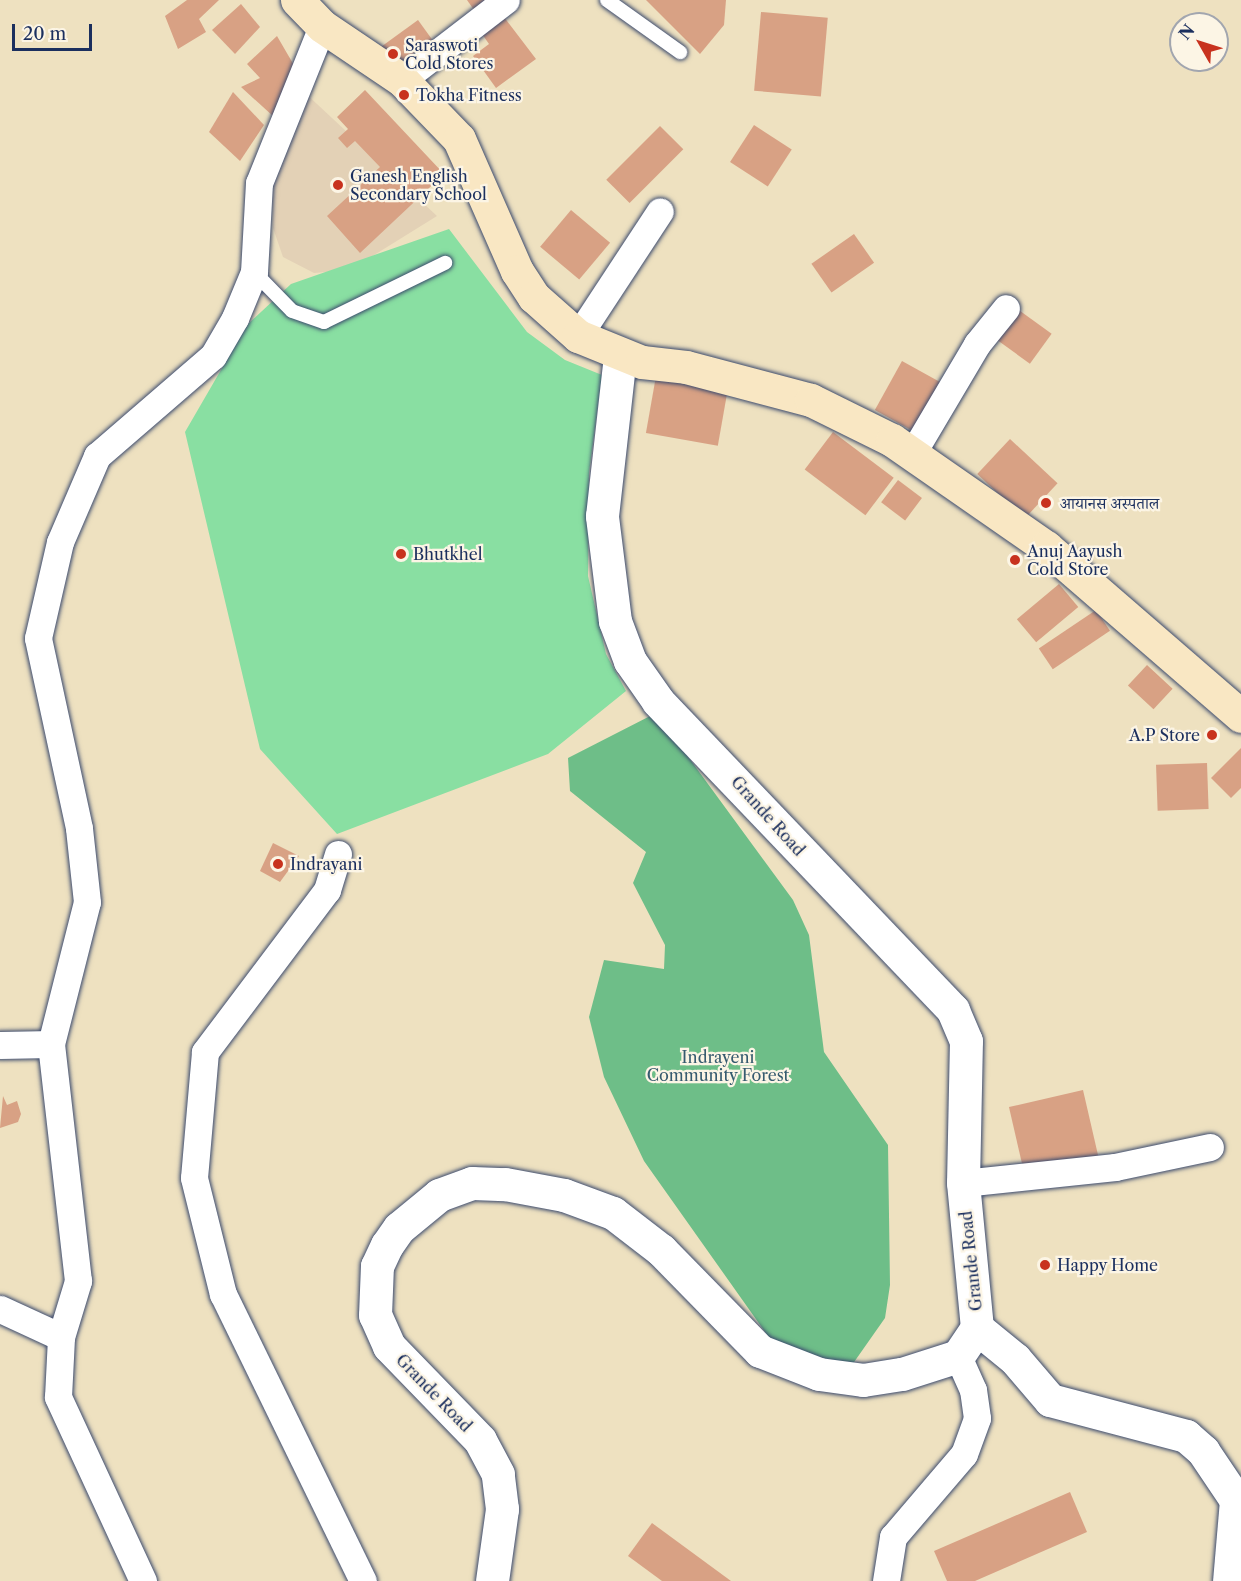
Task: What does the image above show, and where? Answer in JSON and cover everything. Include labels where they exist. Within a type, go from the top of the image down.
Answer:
[{"type":"main road","points":[[297,0],[322,26],[402,80],[459,139],[517,271],[534,297],[578,336],[620,356],[811,400],[912,454],[1046,547],[1241,716]]},
{"type":"street","points":[[402,80],[506,0]]},
{"type":"street","points":[[143,1581],[58,1397],[61,1337],[78,1281],[51,1044],[87,902],[79,828],[38,638],[60,542],[97,456],[213,356],[254,272],[259,183],[322,26]]},
{"type":"street","points":[[578,336],[660,212]]},
{"type":"street","points":[[912,454],[977,344],[1005,308]]},
{"type":"street","name":"Grande Road","points":[[492,1581],[502,1509],[498,1474],[480,1440],[389,1346],[375,1315],[375,1277],[387,1245],[399,1228],[439,1194],[472,1183],[505,1184],[564,1195],[613,1213],[661,1250],[760,1351],[788,1367],[863,1380],[958,1356],[977,1328],[963,1183],[968,1069],[966,1041],[953,1010],[658,702],[630,661],[615,621],[602,516],[620,356]]},
{"type":"street","points":[[338,854],[327,890],[205,1052],[194,1178],[222,1294],[363,1581]]},
{"type":"street","points":[[0,1045],[51,1044]]},
{"type":"street","points":[[963,1183],[1115,1167],[1210,1147]]},
{"type":"street","points":[[0,1309],[61,1337]]},
{"type":"street","points":[[977,1328],[1015,1359],[1050,1400],[1186,1436],[1203,1451],[1236,1500],[1229,1581]]},
{"type":"street","points":[[886,1581],[893,1537],[964,1454],[977,1418],[973,1390],[958,1356]]},
{"type":"lane","points":[[607,0],[680,52]]},
{"type":"lane","points":[[254,272],[292,311],[324,322],[445,263]]},
{"type":"shaded area","name":"Ganesh English Secondary School","points":[[302,90],[437,216],[350,270],[314,273],[283,257],[273,228],[272,172]]},
{"type":"green space","name":"Bhutkhel","points":[[449,229],[527,332],[565,360],[602,375],[589,473],[588,576],[606,654],[626,691],[548,754],[337,834],[260,749],[185,432],[247,325],[291,284]]},
{"type":"green space","name":"Indrayeni Community Forest","points":[[656,713],[793,900],[809,935],[824,1052],[888,1145],[890,1285],[885,1318],[852,1365],[775,1346],[644,1161],[604,1077],[589,1017],[604,960],[664,969],[665,945],[633,883],[646,852],[570,791],[568,758]]},
{"type":"building","points":[[187,0],[219,0],[199,19],[206,32],[178,49],[165,16]]},
{"type":"building","points":[[467,0],[488,0],[474,10]]},
{"type":"building","points":[[646,0],[726,0],[724,25],[700,54]]},
{"type":"building","points":[[241,4],[260,27],[235,54],[212,30]]},
{"type":"building","points":[[761,12],[828,18],[821,97],[754,91]]},
{"type":"building","points":[[504,17],[536,59],[496,88],[473,56],[489,44],[482,34]]},
{"type":"building","points":[[418,20],[432,39],[395,66],[381,47]]},
{"type":"building","points":[[277,36],[295,67],[274,117],[241,87],[260,78],[247,64]]},
{"type":"building","points":[[365,90],[444,174],[360,253],[327,216],[380,167],[355,141],[347,148],[338,138],[348,129],[337,117]]},
{"type":"building","points":[[233,92],[264,125],[240,161],[209,132]]},
{"type":"building","points":[[754,125],[792,150],[768,186],[730,162]]},
{"type":"building","points":[[660,126],[683,149],[630,203],[606,180]]},
{"type":"building","points":[[571,210],[610,243],[579,280],[540,247]]},
{"type":"building","points":[[854,234],[874,263],[831,292],[811,264]]},
{"type":"building","points":[[1012,305],[1052,334],[1030,364],[990,335]]},
{"type":"building","points":[[902,361],[941,383],[914,432],[875,410]]},
{"type":"building","points":[[656,376],[728,389],[718,446],[646,433]]},
{"type":"building","points":[[833,432],[894,478],[865,515],[805,470]]},
{"type":"building","points":[[1010,439],[1058,483],[1025,518],[977,474]]},
{"type":"building","points":[[898,480],[922,498],[905,520],[881,502]]},
{"type":"building","points":[[1059,584],[1078,607],[1036,642],[1017,619]]},
{"type":"building","points":[[1096,610],[1110,631],[1053,669],[1039,649]]},
{"type":"building","points":[[1147,665],[1173,689],[1154,709],[1128,685]]},
{"type":"building","points":[[1241,748],[1241,788],[1231,798],[1211,778]]},
{"type":"building","points":[[1207,763],[1209,809],[1158,811],[1156,765]]},
{"type":"building","name":"Indrayani","points":[[273,843],[299,856],[280,882],[260,871]]},
{"type":"building","points":[[1083,1090],[1099,1157],[1024,1174],[1009,1107]]},
{"type":"building","points":[[3,1096],[7,1105],[17,1101],[21,1114],[18,1122],[0,1128]]},
{"type":"building","points":[[1070,1492],[1087,1532],[975,1581],[947,1581],[934,1551]]},
{"type":"building","points":[[652,1523],[731,1581],[662,1581],[628,1556]]},
{"type":"place","name":"Saraswoti Cold Stores","points":[[393,54]]},
{"type":"place","name":"Tokha Fitness","points":[[404,95]]},
{"type":"place","name":"Ganesh English Secondary School","points":[[338,185]]},
{"type":"place","name":"आयानस अस्पताल","points":[[1046,503]]},
{"type":"place","name":"Bhutkhel","points":[[401,554]]},
{"type":"place","name":"Anuj Aayush Cold Store","points":[[1015,560]]},
{"type":"place","name":"A.P Store","points":[[1212,735]]},
{"type":"place","name":"Indrayani","points":[[278,864]]},
{"type":"place","name":"Happy Home","points":[[1045,1265]]}]
